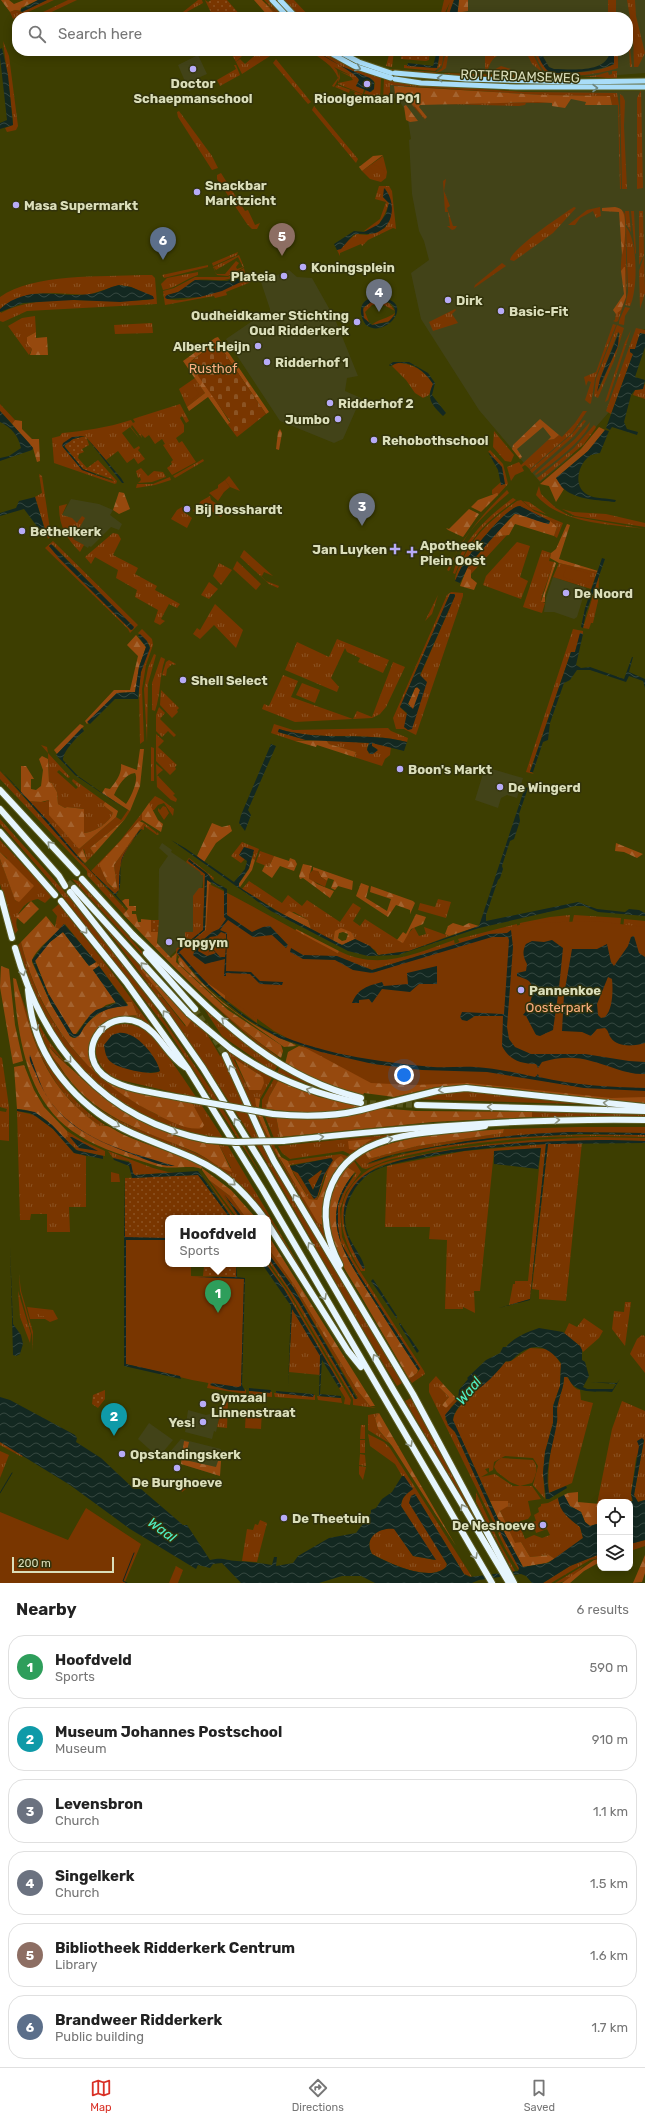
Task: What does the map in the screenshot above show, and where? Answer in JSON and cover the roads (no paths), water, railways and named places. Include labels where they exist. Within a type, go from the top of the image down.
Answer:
[{"type":"highway","points":[[0,790],[77,873]]},
{"type":"highway","points":[[0,810],[66,884]]},
{"type":"highway","points":[[0,832],[55,895]]},
{"type":"highway","points":[[82,879],[195,1009]]},
{"type":"highway","points":[[133,936],[226,1023],[276,1063],[326,1088],[361,1101],[325,1095],[278,1078],[231,1049],[189,1014],[72,890],[162,1009],[203,1068],[264,1165],[394,1391],[512,1583]]},
{"type":"highway","points":[[0,893],[12,938]]},
{"type":"highway","points":[[60,901],[126,982],[188,1069],[263,1190],[375,1386],[492,1583]]},
{"type":"highway","points":[[15,948],[28,990],[43,1021],[60,1048],[75,1067],[96,1087],[118,1104],[149,1121],[179,1133],[208,1140],[236,1142],[282,1141],[451,1125],[518,1121],[645,1120]]},
{"type":"highway","points":[[28,990],[32,1018],[46,1054],[59,1074],[84,1103],[131,1133],[182,1152],[214,1169],[241,1189],[262,1215]]},
{"type":"highway","points":[[188,1069],[176,1061],[152,1031],[133,1021],[122,1020],[108,1024],[98,1032],[92,1044],[94,1064],[108,1079],[132,1088],[273,1114],[310,1116],[333,1115],[361,1110],[416,1095],[452,1089],[486,1089],[645,1107]]},
{"type":"highway","points":[[225,1054],[265,1143],[413,1394],[501,1564]]},
{"type":"highway","points":[[417,1106],[645,1111]]},
{"type":"highway","points":[[351,1290],[330,1242],[326,1220],[326,1209],[330,1188],[339,1172],[350,1160],[355,1155],[373,1144],[397,1138],[518,1121]]},
{"type":"highway","points":[[271,1229],[348,1351],[375,1386]]},
{"type":"main road","points":[[272,0],[283,12]]},
{"type":"main road","points":[[280,0],[291,12]]},
{"type":"main road","name":"ROTTERDAMSEWEG","points":[[336,56],[354,66],[421,83],[570,88],[645,87]]},
{"type":"main road","name":"ROTTERDAMSEWEG","points":[[348,56],[393,76],[571,82],[645,81]]},
{"type":"water","points":[[38,0],[47,0],[22,12],[20,10]]},
{"type":"water","points":[[454,0],[459,0],[458,12],[450,12]]},
{"type":"water","points":[[2,48],[8,75],[13,125],[0,129],[0,123],[7,120],[0,57],[0,49]]},
{"type":"water","points":[[324,56],[341,66],[370,78],[374,82],[374,89],[370,92],[356,86],[359,80],[357,77]]},
{"type":"water","points":[[436,56],[439,56],[437,68],[407,66],[408,63],[433,66]]},
{"type":"water","points":[[538,56],[543,56],[549,67],[554,69],[587,69],[602,64],[608,56],[614,56],[614,64],[582,72],[550,72],[542,63]]},
{"type":"water","points":[[384,188],[388,193],[392,205],[391,217],[388,223],[378,232],[353,235],[341,249],[337,250],[334,244],[354,231],[364,232],[379,224],[386,214],[389,203],[383,197]]},
{"type":"water","points":[[237,273],[248,273],[251,277],[222,291],[200,297],[167,299],[165,297],[178,292],[195,280],[227,281],[233,279]]},
{"type":"water","points":[[119,285],[131,287],[153,296],[154,299],[120,302],[74,300],[23,303],[0,312],[0,309],[11,301],[22,296],[33,294],[90,294]]},
{"type":"water","points":[[371,298],[386,299],[395,303],[397,309],[396,316],[390,323],[383,327],[374,328],[366,325],[362,317],[361,309],[364,302]],"holes":[[[384,301],[392,304],[395,315],[388,322],[372,325],[364,318],[363,308],[371,302]]]},
{"type":"water","points":[[619,332],[618,346],[597,392],[600,379]]},
{"type":"water","points":[[640,333],[645,334],[645,347],[635,377],[645,380],[643,389],[635,390],[631,395],[624,422],[627,429],[638,432],[637,435],[612,427],[610,430],[606,428],[633,354],[630,352],[630,349],[635,349]]},
{"type":"water","points":[[393,362],[409,362],[428,373],[435,383],[432,395],[446,413],[443,416],[431,402],[430,394],[433,384],[427,376],[416,367],[407,363],[389,365]]},
{"type":"water","points":[[0,411],[29,443],[33,448],[32,450],[0,461],[0,458],[9,456],[21,448],[14,432],[0,422]]},
{"type":"water","points":[[605,430],[609,431],[600,453],[591,455],[586,459],[580,469],[578,481],[583,491],[588,495],[616,500],[615,502],[588,499],[569,493],[563,488],[556,478],[588,451]]},
{"type":"water","points":[[85,436],[73,439],[64,446],[83,469],[113,481],[82,470],[62,446],[63,443],[72,437]]},
{"type":"water","points":[[87,438],[121,478],[124,483],[122,483]]},
{"type":"water","points":[[488,452],[502,467],[505,484],[501,485],[498,470]]},
{"type":"water","points":[[35,497],[47,537],[45,537],[24,509],[0,516],[0,513],[16,508],[19,501]]},
{"type":"water","points":[[520,506],[550,521],[549,524],[514,514],[470,563],[460,583],[455,581],[464,563],[490,530],[507,513]]},
{"type":"water","points":[[51,544],[134,627],[133,629],[131,630],[59,558],[49,546]]},
{"type":"water","points":[[602,558],[605,559],[586,613],[583,628],[581,627],[585,608]]},
{"type":"water","points":[[450,594],[455,594],[420,675],[427,682],[412,729],[408,730],[404,727],[407,713],[400,707]],"holes":[[[417,687],[420,690],[413,709],[408,704],[415,688]]]},
{"type":"water","points":[[580,633],[583,634],[576,665],[581,668],[590,667],[624,679],[633,657],[629,672],[645,679],[645,688],[643,681],[629,676],[626,682],[590,670],[577,670],[570,680],[564,683],[550,723],[548,740],[543,742],[533,772],[530,772],[571,652],[575,652]]},
{"type":"water","points":[[140,634],[147,641],[150,648],[141,672],[138,699],[115,699],[90,724],[87,722],[117,693],[135,692],[139,667],[146,647],[138,636]]},
{"type":"water","points":[[82,728],[84,731],[68,748],[63,760],[78,776],[128,811],[75,775],[56,755]]},
{"type":"water","points":[[279,729],[311,735],[375,737],[407,742],[404,751],[372,743],[372,746],[378,750],[373,754],[370,754],[367,750],[369,743],[306,740],[278,732]]},
{"type":"water","points":[[271,744],[276,746],[248,810],[251,815],[245,831],[239,823],[241,815]]},
{"type":"water","points":[[0,769],[49,822],[86,866],[115,894],[119,890],[116,895],[128,909],[74,854]]},
{"type":"water","points":[[525,787],[528,788],[519,814],[520,821],[514,839],[510,841],[502,866],[503,869],[486,915],[486,921],[578,902],[597,909],[625,912],[629,909],[639,910],[645,913],[645,916],[598,912],[584,906],[575,906],[479,928],[398,955],[368,956],[348,951],[271,911],[171,840],[234,882],[245,869],[247,861],[239,855],[244,847],[254,850],[249,868],[239,883],[239,887],[275,910],[342,945],[355,939],[370,946],[378,955],[409,951],[479,926]]},
{"type":"water","points":[[189,859],[209,875],[214,881],[227,889],[227,915],[252,932],[263,927],[270,926],[288,945],[286,948],[272,935],[253,937],[228,920],[220,930],[227,933],[226,971],[251,972],[260,981],[283,982],[282,985],[260,984],[250,974],[226,973],[226,976],[224,976],[225,959],[205,964],[193,955],[196,946],[212,932],[219,929],[226,919],[224,917],[224,890],[207,880],[205,930],[179,952],[218,994],[253,1021],[265,1028],[304,1044],[368,1059],[433,1067],[490,1068],[535,1077],[538,1074],[539,1077],[578,1084],[645,1088],[645,1091],[584,1088],[487,1072],[422,1070],[373,1064],[321,1052],[279,1038],[244,1017],[204,984],[177,953],[178,950],[203,930],[205,874],[188,861]],"holes":[[[221,932],[226,934],[226,945],[222,944],[221,939],[220,948],[222,945],[226,946],[225,957],[220,957],[213,949],[217,943],[211,950],[207,947],[208,943],[206,947],[200,947],[210,937],[217,936]],[[199,947],[210,950],[208,953],[212,949],[216,953],[207,956],[198,951]]]},
{"type":"water","points":[[121,866],[120,882],[119,889],[119,880]]},
{"type":"water","points":[[64,924],[96,962],[89,966],[63,932],[50,942],[35,961],[48,993],[73,1034],[77,1034],[90,1015],[96,1010],[116,1003],[93,970],[99,966],[128,1006],[115,1007],[99,1013],[89,1021],[80,1035],[75,1038],[70,1036],[51,1004],[32,960]]},
{"type":"water","points":[[511,930],[513,947],[507,1027],[509,1039],[515,1047],[531,1054],[585,1054],[645,1062],[645,1074],[631,1073],[585,1059],[573,1058],[560,1058],[542,1062],[538,1068],[536,1064],[520,1062],[512,1058],[505,1051],[502,1046],[503,1016],[475,1016],[467,1021],[462,1020],[460,1017],[462,1012],[504,1014],[508,937],[492,937],[372,973],[353,970],[335,960],[303,959],[290,952],[291,948],[303,955],[337,956],[372,970],[489,934],[507,933]]},
{"type":"water","points":[[634,936],[639,953],[645,957],[645,1043],[636,1045],[622,1045],[611,1038],[605,1028],[597,1029],[591,1036],[582,1032],[562,1031],[564,994],[558,995],[553,1030],[540,1036],[536,1035],[526,1016],[523,1015],[528,1008],[531,999],[531,985],[528,980],[517,976],[517,973],[526,971],[527,964],[524,949],[526,944],[532,941],[544,942],[552,940],[563,948],[559,988],[565,989],[572,949],[597,949],[607,944],[611,962],[614,966],[628,946],[631,937]],"holes":[[[608,977],[612,979],[610,1009],[608,1014],[601,1018],[598,1015],[597,1004]]]},
{"type":"water","points":[[437,966],[437,984],[419,984],[410,992],[382,989],[372,1003],[369,999],[359,1000],[359,1003],[352,1003],[357,994],[368,986],[382,982],[384,986],[408,984],[407,973]]},
{"type":"water","points":[[125,1033],[138,1039],[154,1058],[160,1071],[150,1073],[136,1071],[115,1065],[111,1062],[107,1057],[104,1045],[112,1035]]},
{"type":"water","points":[[30,1055],[39,1079],[32,1064]]},
{"type":"water","points":[[17,1109],[35,1112],[52,1125],[76,1150],[103,1156],[103,1159],[74,1153],[53,1129],[30,1113],[17,1111]]},
{"type":"water","points":[[73,1125],[103,1142],[175,1166],[154,1163],[102,1142],[88,1135]]},
{"type":"water","points":[[568,1132],[645,1133],[645,1135],[580,1134],[503,1138],[436,1147],[395,1155],[366,1164],[394,1155],[458,1142],[531,1134]]},
{"type":"water","points":[[70,1137],[72,1137],[98,1151],[79,1148]]},
{"type":"water","points":[[554,1141],[645,1141],[645,1143],[548,1144],[530,1300],[499,1308],[530,1299],[546,1144],[499,1147],[452,1153],[421,1158],[381,1168],[369,1174],[359,1183],[352,1193],[347,1205],[345,1218],[347,1233],[365,1268],[363,1269],[347,1237],[344,1215],[345,1204],[349,1193],[357,1182],[376,1169],[404,1159],[439,1152],[477,1147]]},
{"type":"water","points":[[541,1148],[538,1169],[494,1164],[494,1151]]},
{"type":"water","points":[[113,1158],[131,1163],[133,1173],[135,1175],[198,1171],[230,1215],[228,1215],[198,1175],[132,1178],[129,1166],[114,1160]]},
{"type":"water","points":[[331,1158],[333,1160],[324,1175],[317,1197],[314,1199],[298,1173],[292,1170],[290,1166]],"holes":[[[321,1170],[322,1171],[313,1190],[308,1180]]]},
{"type":"water","points":[[124,1172],[125,1237],[165,1238],[165,1240],[126,1240],[126,1364],[180,1376],[181,1379],[124,1366]]},
{"type":"water","points":[[355,1172],[342,1195],[338,1206],[338,1227],[341,1241],[336,1222],[337,1206],[343,1189]]},
{"type":"water","points":[[224,1194],[241,1215],[238,1215]]},
{"type":"water","points":[[10,1245],[13,1324],[21,1335],[23,1344],[20,1354],[16,1356],[13,1355]]},
{"type":"water","points":[[342,1245],[358,1273],[420,1369],[418,1370],[390,1327],[354,1269]]},
{"type":"water","points":[[271,1257],[293,1287],[357,1399],[355,1399],[299,1303],[271,1261]]},
{"type":"water","points":[[236,1267],[237,1277],[245,1278],[242,1385],[245,1391],[229,1390],[210,1385],[212,1383],[238,1387],[241,1386],[244,1279],[197,1277],[236,1277]]},
{"type":"water","points":[[264,1267],[268,1267],[284,1289],[341,1386],[339,1388],[322,1360],[320,1394],[341,1396],[341,1398],[319,1396],[320,1356],[292,1309],[288,1388],[291,1306]]},
{"type":"water","points":[[373,1279],[397,1316],[397,1319],[371,1281]]},
{"type":"water","points":[[400,1323],[419,1351],[417,1353],[399,1324]]},
{"type":"water","name":"Waal","points":[[539,1328],[563,1332],[580,1346],[582,1350],[582,1360],[585,1362],[589,1376],[583,1387],[587,1389],[613,1389],[616,1384],[590,1382],[617,1383],[620,1379],[612,1392],[593,1392],[575,1387],[568,1377],[564,1377],[563,1387],[557,1406],[557,1422],[548,1466],[548,1484],[549,1493],[566,1486],[567,1488],[549,1499],[546,1499],[543,1473],[545,1452],[553,1423],[553,1406],[560,1386],[561,1363],[556,1357],[546,1349],[535,1347],[523,1351],[511,1360],[506,1361],[488,1381],[464,1401],[455,1413],[453,1420],[503,1530],[523,1567],[548,1563],[583,1538],[580,1527],[563,1512],[558,1498],[564,1495],[570,1506],[581,1512],[585,1522],[590,1526],[597,1524],[597,1555],[570,1566],[543,1583],[532,1583],[526,1576],[521,1574],[479,1580],[472,1583],[375,1583],[361,1576],[342,1576],[319,1583],[241,1583],[222,1563],[213,1564],[210,1568],[198,1565],[196,1569],[130,1529],[70,1485],[0,1442],[0,1397],[10,1400],[75,1435],[77,1438],[76,1442],[101,1458],[134,1489],[141,1489],[183,1525],[187,1525],[210,1560],[221,1559],[272,1565],[274,1557],[277,1557],[276,1566],[293,1563],[298,1556],[329,1538],[356,1533],[371,1513],[371,1510],[376,1508],[382,1499],[392,1492],[402,1476],[404,1476],[413,1489],[404,1498],[401,1506],[436,1560],[413,1556],[394,1529],[383,1530],[374,1535],[370,1543],[372,1554],[398,1566],[420,1572],[430,1573],[439,1571],[446,1567],[447,1564],[409,1503],[411,1496],[415,1494],[464,1574],[470,1577],[518,1571],[519,1568],[503,1538],[455,1432],[448,1425],[445,1415],[458,1400],[459,1390],[468,1379],[467,1378],[486,1360],[500,1353],[503,1347],[506,1347],[516,1338]]},
{"type":"water","points":[[249,1388],[271,1390],[270,1393],[249,1391]]},
{"type":"water","points":[[276,1391],[314,1395],[313,1397],[276,1393]]},
{"type":"water","points":[[642,1438],[644,1440],[634,1495],[638,1502],[645,1500],[645,1540],[633,1543],[633,1499],[631,1494],[639,1446],[637,1441]]},
{"type":"waterway","points":[[0,1493],[12,1473]]},
{"type":"waterway","points":[[127,1583],[123,1581],[134,1553]]},
{"type":"tunnel","points":[[68,882],[74,888]]},
{"type":"tunnel","points":[[195,1009],[225,1055]]},
{"type":"tunnel","points":[[361,1103],[417,1105]]},
{"type":"place","name":"Doctor Schaepmanschool","points":[[193,69]]},
{"type":"place","name":"Rioolgemaal P01","points":[[367,84]]},
{"type":"place","name":"Snackbar Marktzicht","points":[[197,192]]},
{"type":"place","name":"Masa Supermarkt","points":[[16,205]]},
{"type":"place","name":"Bibliotheek Ridderkerk Centrum","points":[[282,256]]},
{"type":"place","name":"Brandweer Ridderkerk","points":[[163,260]]},
{"type":"place","name":"Koningsplein","points":[[303,267]]},
{"type":"place","name":"Plateia","points":[[284,276]]},
{"type":"place","name":"Dirk","points":[[448,300]]},
{"type":"place","name":"Basic-Fit","points":[[501,311]]},
{"type":"place","name":"Singelkerk","points":[[379,312]]},
{"type":"place","name":"Oudheidkamer Stichting Oud Ridderkerk","points":[[357,322]]},
{"type":"place","name":"Albert Heijn","points":[[258,346]]},
{"type":"place","name":"Ridderhof 1","points":[[267,362]]},
{"type":"place","name":"Ridderhof 2","points":[[330,403]]},
{"type":"place","name":"Jumbo","points":[[338,419]]},
{"type":"place","name":"Rehobothschool","points":[[374,440]]},
{"type":"place","name":"Bij Bosshardt","points":[[187,509]]},
{"type":"place","name":"Levensbron","points":[[362,526]]},
{"type":"place","name":"Bethelkerk","points":[[22,531]]},
{"type":"place","name":"Jan Luyken","points":[[395,549]]},
{"type":"place","name":"Apotheek Plein Oost","points":[[412,552]]},
{"type":"place","name":"De Noord","points":[[566,593]]},
{"type":"place","name":"Shell Select","points":[[183,680]]},
{"type":"place","name":"Boon's Markt","points":[[400,769]]},
{"type":"place","name":"De Wingerd","points":[[500,787]]},
{"type":"place","name":"Topgym","points":[[169,942]]},
{"type":"place","name":"Pannenkoe","points":[[521,990]]},
{"type":"place","name":"Hoofdveld","points":[[218,1313]]},
{"type":"place","name":"Gymzaal Linnenstraat","points":[[203,1404]]},
{"type":"place","name":"Yes!","points":[[203,1422]]},
{"type":"place","name":"Museum Johannes Postschool","points":[[114,1436]]},
{"type":"place","name":"Opstandingskerk","points":[[122,1454]]},
{"type":"place","name":"De Burghoeve","points":[[177,1468]]},
{"type":"place","name":"De Theetuin","points":[[284,1518]]},
{"type":"place","name":"De Neshoeve","points":[[543,1525]]},
{"type":"park label","name":"Rusthof","points":[[213,368]]},
{"type":"park label","name":"Oosterpark","points":[[559,1007]]}]
